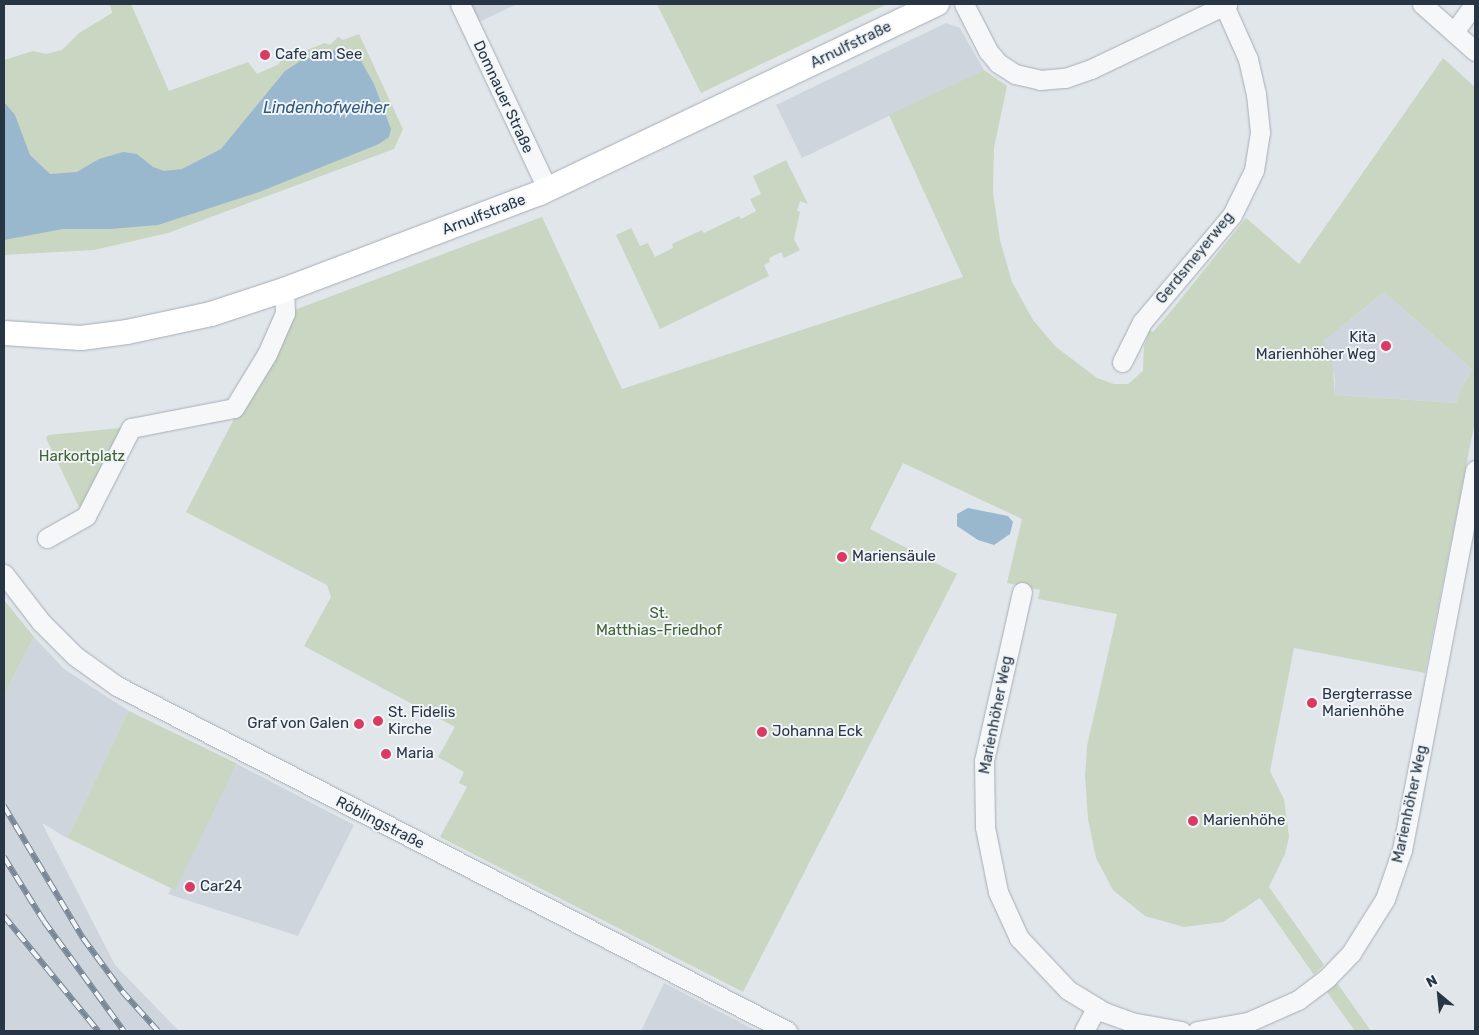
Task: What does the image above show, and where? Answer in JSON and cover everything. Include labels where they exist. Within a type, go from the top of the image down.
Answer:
[{"type":"main road","name":"Arnulfstraße","points":[[4,333],[82,338],[127,332],[211,314],[284,290],[548,190],[936,4]]},
{"type":"street","name":"Domnauer Straße","points":[[460,4],[548,190]]},
{"type":"street","points":[[964,4],[988,51],[998,64],[1015,74],[1040,80],[1066,78],[1092,69],[1226,4]]},
{"type":"street","name":"Gerdsmeyerweg","points":[[1122,362],[1142,322],[1232,215],[1254,170],[1260,132],[1256,94],[1248,59],[1226,4]]},
{"type":"street","points":[[1422,4],[1475,51]]},
{"type":"street","points":[[1454,32],[1474,4]]},
{"type":"street","points":[[47,538],[86,516],[131,428],[234,408],[267,354],[285,313],[284,290]]},
{"type":"street","name":"Marienhöher Weg","points":[[1197,1031],[1248,1022],[1298,1000],[1327,978],[1351,953],[1386,899],[1404,840],[1475,470]]},
{"type":"street","name":"Röblingstraße","points":[[4,574],[41,622],[75,656],[117,686],[787,1031]]},
{"type":"street","name":"Marienhöher Weg","points":[[1022,592],[984,761],[983,803],[986,846],[998,892],[1019,938],[1052,976],[1096,1008],[1142,1026],[1181,1031]]},
{"type":"street","points":[[1084,1031],[1096,1008]]},
{"type":"shaded area","points":[[470,4],[517,4],[479,22]]},
{"type":"shaded area","points":[[946,23],[960,28],[984,70],[802,158],[776,105]]},
{"type":"shaded area","name":"Kita Marienhöher Weg","points":[[1384,292],[1473,370],[1461,388],[1458,403],[1335,395],[1335,379],[1324,341]]},
{"type":"shaded area","points":[[34,637],[64,669],[129,711],[67,838],[42,823],[115,965],[179,1031],[4,1031],[4,695]]},
{"type":"shaded area","points":[[237,764],[354,825],[298,936],[168,894]]},
{"type":"shaded area","points":[[664,983],[757,1031],[641,1031]]},
{"type":"green space","points":[[110,4],[131,4],[169,91],[248,62],[257,74],[279,64],[280,60],[291,60],[294,55],[325,43],[330,45],[338,37],[343,40],[359,34],[403,129],[394,149],[168,233],[94,250],[4,255],[4,60],[33,51],[46,54],[62,50],[79,33],[112,13]]},
{"type":"green space","points":[[657,4],[887,4],[701,93]]},
{"type":"green space","name":"St. Matthias-Friedhof","points":[[1443,58],[1475,87],[1475,421],[1425,673],[1294,648],[1270,771],[1284,799],[1289,837],[1285,854],[1269,887],[1324,965],[1314,975],[1260,898],[1223,922],[1184,927],[1145,916],[1113,890],[1096,858],[1088,819],[1085,776],[1087,746],[1117,614],[1038,599],[1040,590],[1007,583],[1022,519],[903,463],[870,529],[957,574],[743,992],[440,837],[467,787],[459,783],[464,772],[438,757],[455,727],[304,646],[331,597],[327,585],[186,512],[289,312],[542,217],[622,389],[963,277],[889,115],[984,70],[1007,86],[994,148],[993,193],[1000,240],[1012,282],[1033,320],[1056,347],[1097,378],[1114,384],[1128,384],[1143,371],[1144,346],[1150,330],[1153,332],[1172,310],[1246,218],[1299,264]],"holes":[[[1384,292],[1473,370],[1461,388],[1457,403],[1335,395],[1332,360],[1324,341]]]},
{"type":"green space","points":[[786,160],[808,204],[800,201],[797,211],[800,212],[794,239],[800,250],[784,258],[781,252],[769,258],[770,262],[764,265],[769,276],[660,329],[616,235],[631,228],[640,246],[648,243],[655,257],[673,248],[672,244],[702,230],[704,233],[739,216],[741,219],[756,211],[750,199],[761,194],[753,176]]},
{"type":"green space","name":"Harkortplatz","points":[[121,428],[85,504],[79,507],[46,438],[48,435]]},
{"type":"green space","points":[[4,600],[34,637],[4,695]]},
{"type":"green space","points":[[129,711],[237,764],[175,890],[67,838]]},
{"type":"green space","points":[[1337,983],[1371,1031],[1355,1031],[1327,992]]},
{"type":"water","name":"Lindenhofweiher","points":[[335,50],[344,55],[352,53],[360,59],[374,84],[391,129],[389,137],[379,144],[259,192],[158,225],[110,229],[63,229],[4,240],[4,102],[15,115],[30,155],[50,174],[77,172],[99,159],[123,152],[137,154],[153,167],[164,171],[182,169],[221,149],[285,71],[302,60]]},
{"type":"water","points":[[968,508],[1008,516],[1013,522],[1010,534],[994,545],[978,540],[957,526],[957,514]]},
{"type":"railway","points":[[4,806],[83,938],[122,991],[158,1031]]},
{"type":"railway","points":[[4,857],[44,921],[124,1031]]},
{"type":"railway","points":[[4,916],[98,1031]]},
{"type":"place","name":"Cafe am See","points":[[265,55]]},
{"type":"place","name":"Kita Marienhöher Weg","points":[[1386,346]]},
{"type":"place","name":"Mariensäule","points":[[842,557]]},
{"type":"place","name":"Bergterrasse Marienhöhe","points":[[1312,703]]},
{"type":"place","name":"St. Fidelis Kirche","points":[[378,721]]},
{"type":"place","name":"Graf von Galen","points":[[359,724]]},
{"type":"place","name":"Johanna Eck","points":[[762,732]]},
{"type":"place","name":"Maria","points":[[386,754]]},
{"type":"place","name":"Marienhöhe","points":[[1193,821]]},
{"type":"place","name":"Car24","points":[[190,887]]}]
